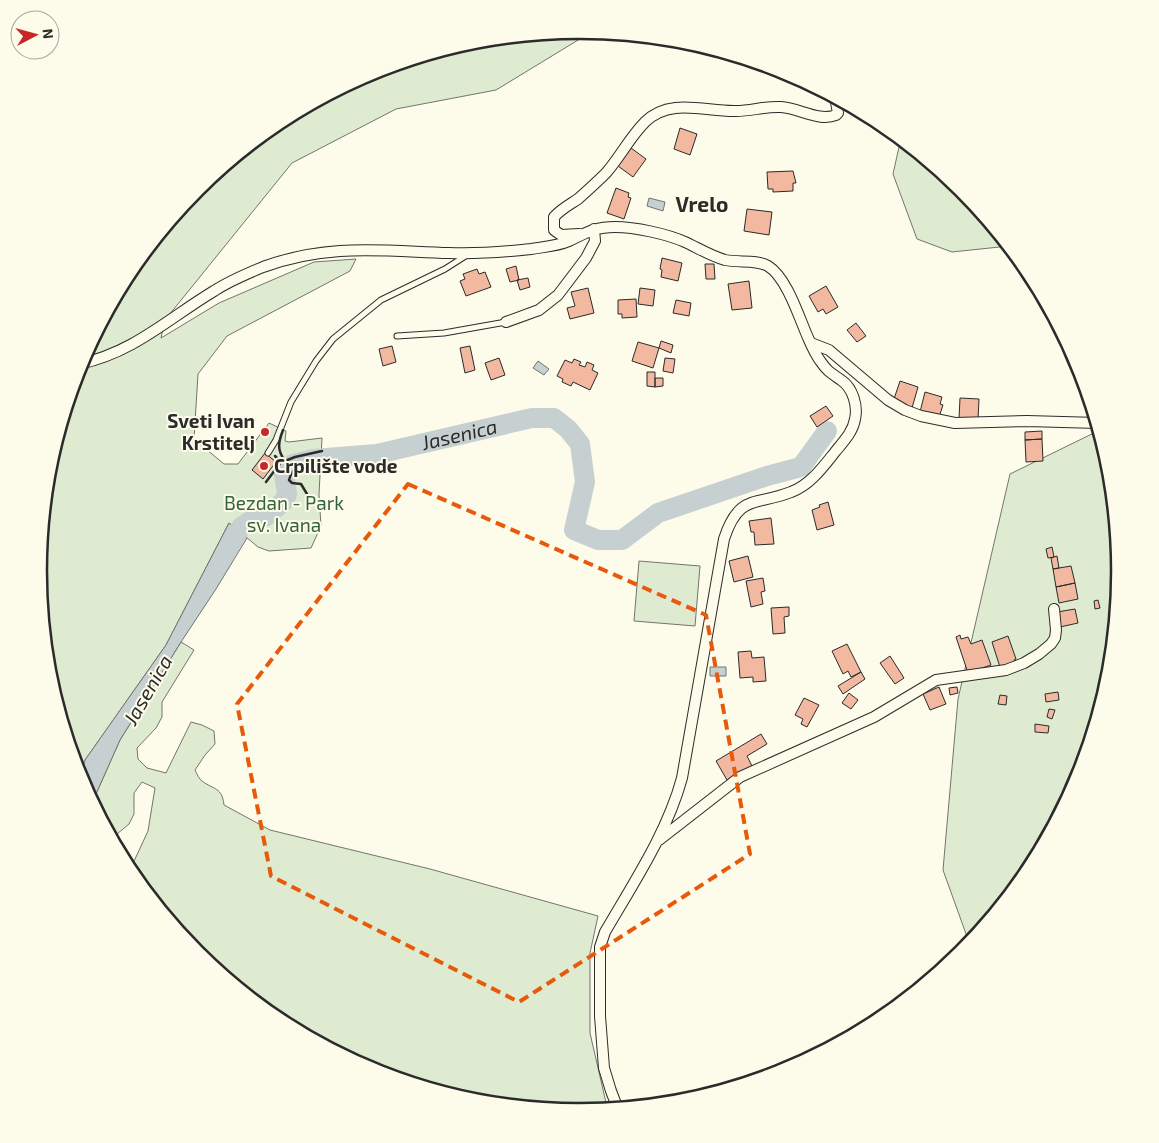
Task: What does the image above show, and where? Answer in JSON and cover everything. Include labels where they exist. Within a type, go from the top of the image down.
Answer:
[{"type":"street","points":[[580,234],[561,235],[554,230],[554,217],[579,198],[606,172],[646,122],[663,110],[676,107],[738,111],[780,106],[828,118],[838,113],[837,105]]},
{"type":"street","points":[[90,361],[126,349],[214,290],[237,278],[292,258],[355,250],[471,253],[542,247],[567,243],[580,234],[594,229],[618,227],[677,239],[723,259],[761,263],[769,266],[783,283],[819,360],[831,374],[844,381],[852,394],[855,401],[855,423],[844,441],[817,474],[805,484],[792,492],[760,499],[745,506],[729,523],[724,538],[682,778],[675,803],[605,932],[600,947],[600,1016],[604,1068],[615,1103]]},
{"type":"street","points":[[506,322],[539,310],[558,294],[586,258],[595,241],[594,229]]},
{"type":"street","points":[[811,343],[829,350],[888,400],[905,410],[921,416],[955,423],[1008,421],[1091,423]]},
{"type":"street","points":[[655,843],[740,777],[874,716],[936,680],[1006,670],[1024,664],[1039,654],[1055,638],[1054,609]]},
{"type":"lane","points":[[268,453],[276,440],[291,402],[316,361],[333,339],[381,300],[445,269],[471,253]]},
{"type":"lane","points":[[397,336],[444,333],[506,322]]},
{"type":"highlighted area","points":[[408,484],[706,615],[750,854],[519,1002],[271,876],[237,704]]},
{"type":"green space","name":"Bezdan - Park sv. Ivana","points":[[580,39],[496,90],[396,109],[292,163],[165,320],[161,338],[219,303],[314,262],[356,259],[350,271],[227,336],[198,374],[194,439],[224,464],[238,464],[269,423],[286,431],[285,441],[322,438],[319,494],[321,526],[311,548],[269,551],[258,547],[229,523],[166,645],[83,765],[65,709],[51,641],[47,572],[51,502],[65,434],[87,368],[118,305],[137,276],[179,220],[228,171],[255,149],[313,110],[376,79],[442,57],[510,43]]},
{"type":"green space","points":[[899,146],[931,171],[956,195],[1002,247],[952,252],[917,239],[893,174]]},
{"type":"green space","points":[[1094,433],[1108,502],[1111,537],[1112,572],[1108,641],[1094,709],[1084,743],[1057,807],[1041,838],[1002,896],[967,937],[943,870],[958,699],[1010,474]]},
{"type":"green space","points":[[639,561],[700,566],[695,626],[634,621]]},
{"type":"green space","points":[[181,642],[194,650],[162,702],[162,717],[156,728],[137,748],[138,759],[147,768],[166,773],[191,722],[202,725],[214,731],[215,744],[195,770],[199,778],[219,792],[224,805],[270,830],[430,869],[598,916],[590,953],[590,1033],[606,1103],[545,1103],[510,1100],[442,1086],[408,1076],[376,1064],[313,1033],[255,994],[228,972],[179,923],[157,896],[134,862],[148,831],[155,788],[142,782],[134,793],[134,814],[129,824],[116,835],[96,794],[120,740]]},
{"type":"water","points":[[649,198],[665,202],[663,211],[647,206]]},
{"type":"water","points":[[538,361],[549,369],[544,375],[533,368]]},
{"type":"water","points":[[229,523],[247,538],[120,740],[96,794],[83,765],[85,760],[166,645]]},
{"type":"water","points":[[710,667],[726,667],[726,676],[710,676]]},
{"type":"building","points":[[680,128],[697,134],[690,155],[674,149]]},
{"type":"building","points":[[631,148],[646,159],[633,177],[618,166]]},
{"type":"building","points":[[793,171],[796,183],[793,183],[793,191],[773,192],[773,189],[768,189],[767,172]]},
{"type":"building","points":[[616,188],[629,193],[628,197],[631,198],[624,219],[607,213]]},
{"type":"building","points":[[747,209],[772,212],[769,235],[744,231]]},
{"type":"building","points":[[662,258],[682,263],[678,281],[661,277]]},
{"type":"building","points":[[705,264],[714,264],[715,279],[706,279]]},
{"type":"building","points":[[516,266],[519,280],[510,282],[506,269]]},
{"type":"building","points":[[477,269],[479,274],[485,272],[491,287],[466,296],[460,281],[465,279],[463,274]]},
{"type":"building","points":[[528,278],[530,287],[520,290],[517,280]]},
{"type":"building","points":[[749,281],[752,308],[732,310],[728,284]]},
{"type":"building","points":[[826,286],[838,307],[826,314],[823,309],[818,312],[809,296]]},
{"type":"building","points":[[588,288],[594,313],[570,319],[567,308],[575,306],[571,292]]},
{"type":"building","points":[[640,288],[655,290],[653,306],[638,304]]},
{"type":"building","points":[[636,299],[637,317],[622,318],[622,314],[618,314],[618,300]]},
{"type":"building","points":[[676,300],[691,303],[689,316],[673,313]]},
{"type":"building","points":[[856,323],[866,336],[857,342],[847,330]]},
{"type":"building","points":[[661,341],[673,345],[671,353],[659,348]]},
{"type":"building","points":[[638,342],[659,348],[653,368],[632,361]]},
{"type":"building","points":[[392,346],[396,362],[383,366],[379,349]]},
{"type":"building","points":[[470,346],[475,370],[465,373],[460,348]]},
{"type":"building","points":[[499,358],[505,375],[491,380],[485,363]]},
{"type":"building","points":[[665,358],[675,359],[673,373],[663,371]]},
{"type":"building","points":[[574,359],[581,362],[579,365],[585,367],[587,362],[594,365],[592,370],[598,373],[590,390],[573,382],[571,386],[562,382],[563,379],[557,376],[565,360],[572,363]]},
{"type":"building","points":[[647,372],[655,372],[655,387],[647,386]]},
{"type":"building","points":[[655,378],[663,378],[663,386],[655,387]]},
{"type":"building","points":[[900,381],[918,387],[912,408],[893,402]]},
{"type":"building","points":[[925,392],[942,397],[940,404],[943,405],[939,417],[920,412]]},
{"type":"building","points":[[960,398],[979,399],[978,420],[959,419]]},
{"type":"building","points":[[826,406],[833,416],[817,427],[810,416]]},
{"type":"building","points":[[1042,431],[1042,439],[1025,440],[1025,432]]},
{"type":"building","points":[[1042,439],[1043,461],[1026,462],[1025,440]]},
{"type":"building","name":"Crpilište vode","points":[[265,453],[276,462],[263,479],[252,470]]},
{"type":"building","points":[[828,502],[834,525],[817,530],[812,510]]},
{"type":"building","points":[[771,518],[774,544],[755,545],[754,532],[751,532],[749,521]]},
{"type":"building","points":[[1052,547],[1054,557],[1048,558],[1046,549]]},
{"type":"building","points":[[748,556],[753,577],[734,582],[729,561]]},
{"type":"building","points":[[1057,556],[1059,568],[1053,569],[1051,558]]},
{"type":"building","points":[[1071,566],[1075,583],[1056,587],[1053,569]]},
{"type":"building","points":[[763,578],[765,591],[761,592],[763,604],[751,607],[746,581]]},
{"type":"building","points":[[1075,583],[1078,599],[1059,603],[1056,587]]},
{"type":"building","points":[[1098,600],[1100,608],[1095,609],[1094,601]]},
{"type":"building","points":[[789,607],[789,616],[784,617],[785,633],[773,634],[771,608]]},
{"type":"building","points":[[1075,609],[1078,623],[1060,627],[1057,612]]},
{"type":"building","points":[[960,635],[961,639],[968,637],[971,644],[982,640],[991,665],[968,673],[956,637]]},
{"type":"building","points":[[1008,636],[1016,659],[1014,660],[1015,662],[1000,667],[992,642]]},
{"type":"building","points":[[847,644],[861,672],[851,677],[848,671],[843,674],[832,651]]},
{"type":"building","points":[[751,651],[752,658],[764,657],[766,681],[753,682],[753,677],[740,678],[738,652]]},
{"type":"building","points":[[890,656],[904,678],[895,684],[880,663]]},
{"type":"building","points":[[861,672],[865,679],[843,694],[838,686]]},
{"type":"building","points":[[939,687],[946,704],[930,710],[923,694]]},
{"type":"building","points":[[957,687],[958,693],[950,695],[949,688]]},
{"type":"building","points":[[1058,692],[1059,700],[1046,702],[1045,694]]},
{"type":"building","points":[[849,693],[858,700],[851,709],[842,703]]},
{"type":"building","points":[[1000,695],[1007,696],[1006,705],[998,704]]},
{"type":"building","points":[[804,698],[819,705],[807,727],[801,724],[803,719],[795,715]]},
{"type":"building","points":[[1049,709],[1055,710],[1052,719],[1047,717]]},
{"type":"building","points":[[1035,724],[1049,726],[1048,733],[1035,732]]},
{"type":"building","points":[[761,734],[767,744],[747,756],[752,766],[727,780],[716,761]]},
{"type":"waterway","name":"Jasenica","points":[[225,554],[241,527],[256,517],[267,516],[284,501],[287,494],[284,474],[293,464],[313,459],[377,454],[532,418],[554,418],[568,429],[580,444],[585,482],[574,530],[598,540],[622,540],[658,513],[767,476],[801,467],[827,431]]},
{"type":"wall","points":[[283,430],[279,446],[285,461],[322,451]]},
{"type":"wall","points":[[266,482],[281,462],[275,456]]},
{"type":"wall","points":[[307,494],[301,484],[292,483],[289,480],[293,471],[300,466],[318,466]]},
{"type":"place","name":"Sveti Ivan Krstitelj","points":[[265,432]]},
{"type":"place","name":"Crpilište vode","points":[[264,466]]},
{"type":"district","name":"Vrelo","points":[[702,205]]}]
